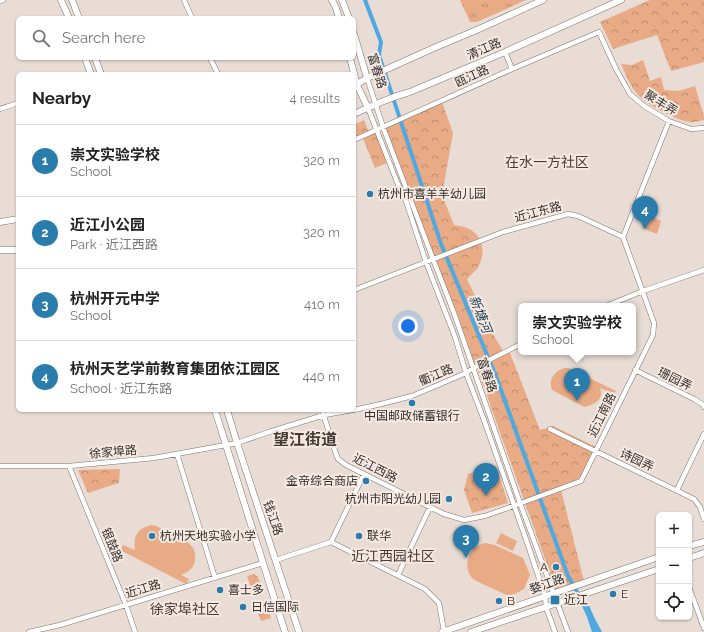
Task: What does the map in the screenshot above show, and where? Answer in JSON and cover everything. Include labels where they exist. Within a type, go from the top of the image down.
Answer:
[{"type":"main road","points":[[61,0],[68,16]]},
{"type":"main road","points":[[72,0],[78,16]]},
{"type":"main road","points":[[332,0],[338,16]]},
{"type":"main road","points":[[342,0],[348,16]]},
{"type":"main road","name":"清江路","points":[[356,85],[384,70],[544,0]]},
{"type":"main road","name":"清江路","points":[[356,113],[505,52],[620,0]]},
{"type":"main road","name":"富春路","points":[[356,41],[367,78]]},
{"type":"main road","points":[[86,60],[90,72]]},
{"type":"main road","points":[[96,60],[101,72]]},
{"type":"main road","name":"富春路","points":[[350,60],[353,72]]},
{"type":"main road","name":"富春路","points":[[356,85],[368,108]]},
{"type":"main road","points":[[0,222],[16,219]]},
{"type":"main road","points":[[0,250],[16,250]]},
{"type":"main road","name":"钱江路","points":[[216,412],[285,632]]},
{"type":"main road","name":"钱江路","points":[[228,412],[299,632]]},
{"type":"main road","points":[[692,545],[704,542]]},
{"type":"main road","points":[[692,557],[704,553]]},
{"type":"main road","name":"婺江路","points":[[443,632],[656,558]]},
{"type":"main road","name":"婺江路","points":[[471,632],[656,570]]},
{"type":"street","points":[[184,0],[191,16]]},
{"type":"street","name":"瓯江路","points":[[356,139],[512,69],[599,32]]},
{"type":"street","name":"聚丰弄","points":[[599,32],[616,69],[630,94],[644,106],[668,121],[691,129],[704,128]]},
{"type":"street","points":[[505,52],[512,69]]},
{"type":"street","points":[[211,60],[217,72]]},
{"type":"street","name":"富春路","points":[[367,78],[383,127],[454,313],[520,502],[568,632]]},
{"type":"street","points":[[0,109],[16,104]]},
{"type":"street","name":"富春路","points":[[368,108],[406,201],[426,262],[455,337],[466,373],[484,420],[545,596],[546,607],[555,632]]},
{"type":"street","points":[[643,291],[623,237],[668,121]]},
{"type":"street","name":"近江东路","points":[[356,289],[503,232],[568,214],[578,216],[623,237]]},
{"type":"street","points":[[613,303],[704,270]]},
{"type":"street","name":"近江南路","points":[[514,505],[581,481],[653,335],[654,323],[643,291]]},
{"type":"street","name":"衢江路","points":[[356,409],[412,396],[466,373],[518,346]]},
{"type":"street","name":"珊园弄","points":[[635,370],[694,399],[704,407]]},
{"type":"street","name":"衢江路","points":[[226,445],[237,443],[323,413],[333,412]]},
{"type":"street","name":"近江西路","points":[[323,413],[338,459],[346,465],[444,514],[464,520],[485,516],[514,505]]},
{"type":"street","name":"诗园弄","points":[[550,429],[694,499],[700,507],[704,519]]},
{"type":"street","points":[[677,490],[704,434]]},
{"type":"street","name":"徐家埠路","points":[[0,466],[69,466],[154,458],[226,445]]},
{"type":"street","points":[[177,454],[215,578]]},
{"type":"street","name":"银鼓路","points":[[69,466],[126,605],[135,632]]},
{"type":"street","points":[[331,542],[364,474]]},
{"type":"street","points":[[398,575],[430,507]]},
{"type":"street","points":[[276,560],[331,542],[425,589],[439,603],[443,632]]},
{"type":"street","name":"近江路","points":[[29,632],[60,625],[263,564]]},
{"type":"street","points":[[692,595],[704,628]]},
{"type":"green space","points":[[460,0],[526,0],[477,22],[470,22]]},
{"type":"green space","points":[[650,0],[704,0],[704,62],[671,71],[657,35],[613,49],[600,22]]},
{"type":"green space","points":[[643,60],[650,81],[661,77],[664,90],[678,91],[695,86],[704,120],[696,122],[684,121],[670,116],[643,100],[631,85],[621,64],[632,65]]},
{"type":"green space","points":[[442,102],[453,133],[442,195],[454,225],[465,227],[473,231],[480,240],[482,246],[482,258],[476,270],[467,279],[493,334],[503,351],[508,348],[540,430],[553,426],[598,448],[583,477],[560,486],[584,581],[556,590],[476,365],[475,366],[457,314],[435,260],[386,128]]},
{"type":"green space","points":[[364,120],[369,133],[377,130],[389,162],[375,168],[362,136],[356,139],[356,124]]},
{"type":"green space","points":[[647,215],[661,221],[657,234],[642,228]]},
{"type":"green space","points":[[564,368],[569,368],[616,391],[614,394],[600,388],[601,395],[598,401],[584,407],[552,390],[551,379],[557,372]]},
{"type":"green space","points":[[496,466],[508,503],[472,513],[464,490],[468,474]]},
{"type":"green space","points":[[120,469],[119,483],[88,493],[78,470]]},
{"type":"green space","points":[[151,525],[156,526],[187,542],[193,548],[195,557],[193,566],[181,575],[189,579],[186,584],[120,550],[123,545],[135,550],[135,537],[142,528]]},
{"type":"green space","points":[[501,533],[517,541],[513,551],[496,543]]},
{"type":"green space","points":[[485,543],[495,545],[523,558],[530,575],[524,589],[507,595],[473,579],[467,566],[469,556],[475,548]]},
{"type":"green space","points":[[254,574],[258,577],[262,589],[253,592],[247,576]]},
{"type":"green space","points":[[266,604],[271,618],[261,621],[256,607]]},
{"type":"water","points":[[588,603],[602,632],[592,632],[582,606]]},
{"type":"waterway","name":"新塘河","points":[[365,0],[381,42],[379,55],[441,244],[497,379],[568,576],[586,608]]},
{"type":"place","name":"杭州市喜羊羊幼儿园","points":[[370,194]]},
{"type":"place","name":"杭州天艺学前教育集团依江园区","points":[[645,229]]},
{"type":"place","name":"崇文实验学校","points":[[577,401]]},
{"type":"place","name":"中国邮政储蓄银行","points":[[412,403]]},
{"type":"place","name":"金帝综合商店","points":[[366,481]]},
{"type":"place","name":"近江小公园","points":[[486,496]]},
{"type":"place","name":"杭州市阳光幼儿园","points":[[449,499]]},
{"type":"place","name":"杭州天地实验小学","points":[[152,536]]},
{"type":"place","name":"联华","points":[[359,536]]},
{"type":"place","name":"杭州开元中学","points":[[466,558]]},
{"type":"place","name":"A","points":[[556,567]]},
{"type":"place","name":"喜士多","points":[[220,590]]},
{"type":"place","name":"E","points":[[613,594]]},
{"type":"place","name":"近江","points":[[555,600]]},
{"type":"place","name":"B","points":[[499,601]]},
{"type":"place","name":"日信国际","points":[[243,607]]},
{"type":"district","name":"在水一方社区","points":[[547,162]]},
{"type":"district","name":"望江街道","points":[[305,439]]},
{"type":"district","name":"近江西园社区","points":[[393,556]]},
{"type":"district","name":"徐家埠社区","points":[[185,609]]}]
